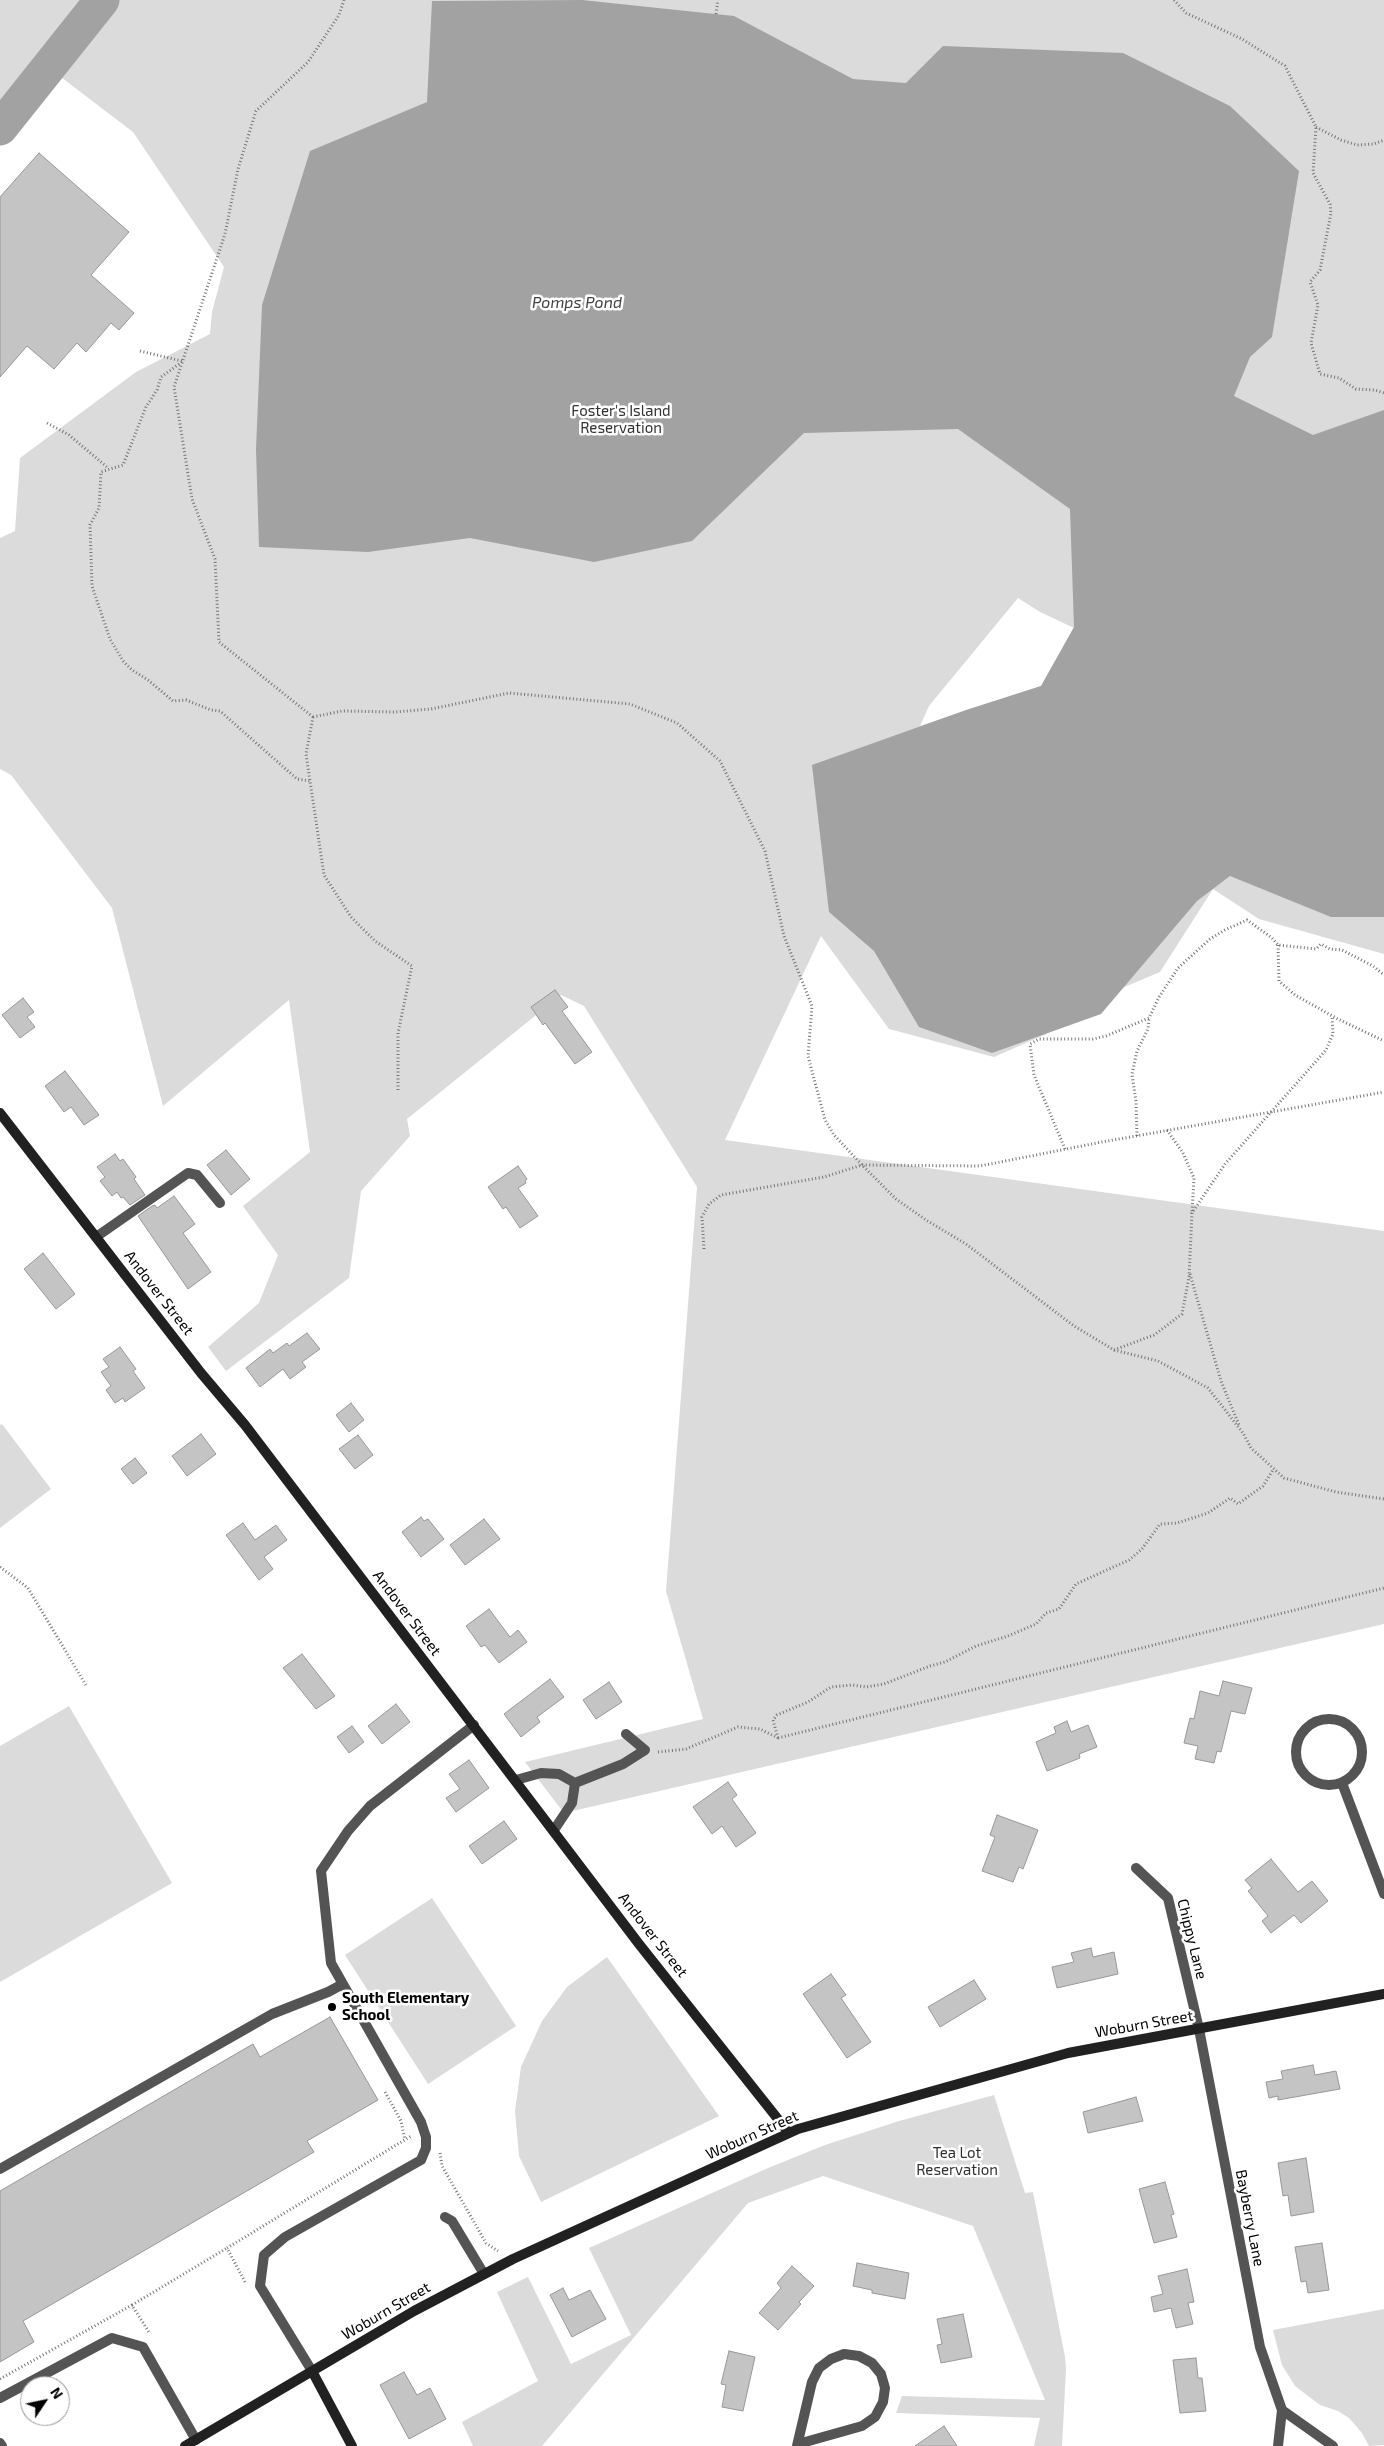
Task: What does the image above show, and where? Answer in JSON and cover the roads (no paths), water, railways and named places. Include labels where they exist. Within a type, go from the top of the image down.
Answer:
[{"type":"street","name":"Andover Street","points":[[0,1113],[201,1373],[245,1425],[639,1944],[789,2133]]},
{"type":"street","points":[[96,1237],[188,1174],[198,1175],[220,1203]]},
{"type":"street","points":[[1335,1720],[1348,1726],[1357,1736],[1362,1749],[1360,1763],[1353,1775],[1342,1783],[1328,1786],[1313,1782],[1298,1766],[1296,1744],[1303,1731],[1314,1722],[1335,1720]]},
{"type":"street","points":[[352,2446],[312,2371],[260,2286],[264,2255],[285,2237],[421,2160],[426,2148],[426,2137],[421,2122],[331,1963],[321,1871],[348,1831],[370,1806],[474,1725]]},
{"type":"street","points":[[516,1780],[541,1774],[558,1774],[575,1783],[623,1764],[645,1750],[626,1734]]},
{"type":"street","points":[[554,1830],[572,1803],[575,1783]]},
{"type":"street","points":[[1342,1783],[1384,1894]]},
{"type":"street","name":"Chippy Lane","points":[[1136,1868],[1168,1898],[1199,2029]]},
{"type":"street","points":[[0,2169],[272,2014],[328,1992],[343,1984]]},
{"type":"street","name":"Woburn Street","points":[[185,2446],[414,2311],[484,2274],[789,2133],[843,2115],[1068,2053],[1384,1994]]},
{"type":"street","name":"Bayberry Lane","points":[[1199,2029],[1260,2347],[1282,2410],[1278,2446]]},
{"type":"street","points":[[445,2217],[452,2221],[484,2274]]},
{"type":"street","points":[[0,2398],[112,2338],[143,2347],[196,2440]]},
{"type":"street","points":[[844,2354],[859,2356],[872,2363],[881,2374],[885,2388],[884,2402],[875,2416],[862,2426],[798,2445],[812,2382],[820,2368],[830,2359],[844,2354]]},
{"type":"street","points":[[1282,2410],[1333,2446]]},
{"type":"street","points":[[0,2442],[2,2446]]},
{"type":"water","name":"Pomps Pond","points":[[582,0],[734,16],[853,79],[906,83],[943,46],[1123,53],[1230,106],[1299,171],[1272,337],[1250,357],[1234,396],[1313,435],[1384,410],[1384,917],[1331,917],[1230,876],[1197,901],[1101,1014],[992,1053],[919,1027],[874,951],[829,912],[812,765],[966,710],[1041,686],[1074,627],[1070,509],[958,429],[804,433],[692,541],[594,562],[470,538],[368,552],[259,547],[256,449],[262,305],[310,151],[427,102],[432,1]]},
{"type":"waterway","points":[[0,128],[102,0]]},
{"type":"place","name":"South Elementary School","points":[[332,2007]]},
{"type":"park label","name":"Foster's Island Reservation","points":[[621,420]]},
{"type":"park label","name":"Tea Lot Reservation","points":[[957,2162]]}]
